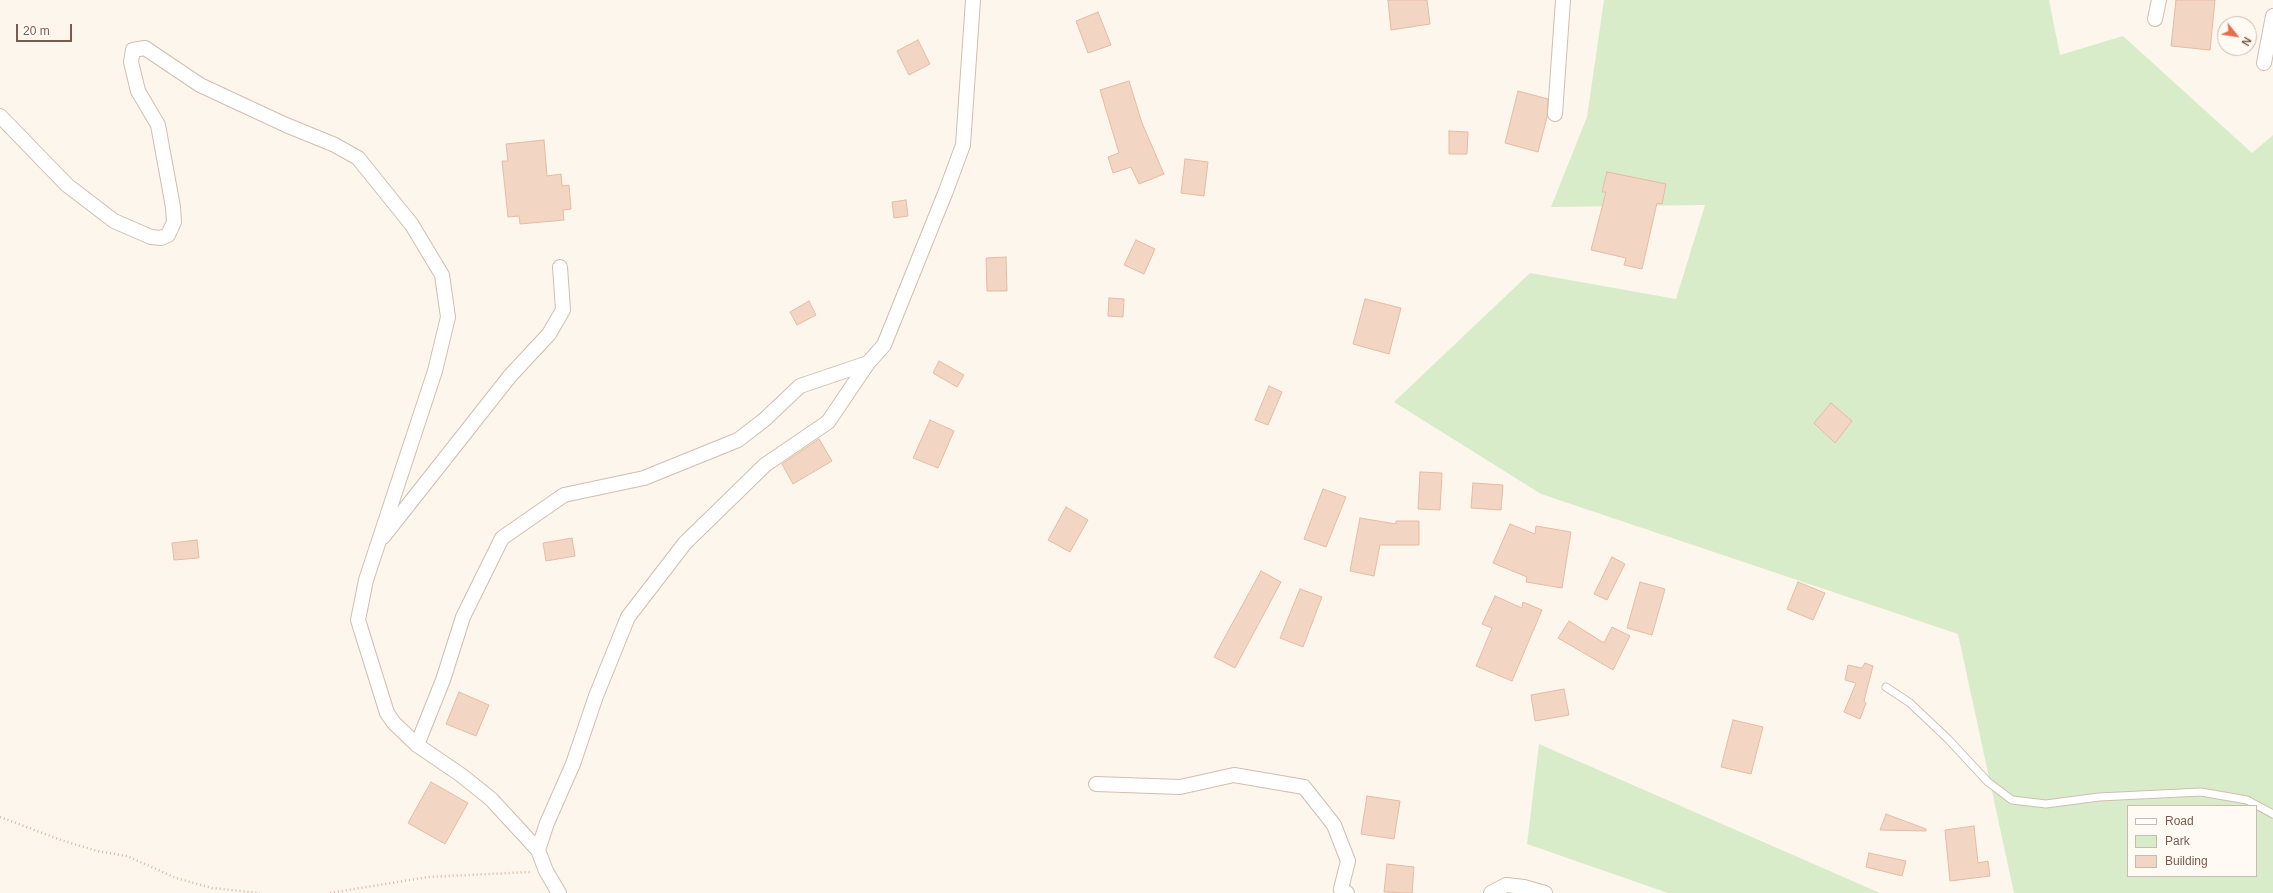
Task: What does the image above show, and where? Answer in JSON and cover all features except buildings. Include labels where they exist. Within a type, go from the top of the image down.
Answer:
[{"type":"street","points":[[538,850],[547,823],[574,764],[596,696],[628,616],[685,543],[765,465],[828,422],[868,363],[884,345],[963,145],[973,0]]},
{"type":"street","points":[[1555,114],[1563,0]]},
{"type":"street","points":[[2155,19],[2159,0]]},
{"type":"street","points":[[2264,62],[2273,16]]},
{"type":"street","points":[[0,116],[73,190],[114,221],[150,237],[161,238],[168,235],[174,222],[173,207],[158,125],[138,91],[131,62],[132,50],[145,48],[200,85],[286,125],[335,145],[358,158],[412,225],[442,276],[448,317],[435,371],[366,580],[358,620],[387,713],[394,724],[417,745],[462,775],[492,799],[538,850],[546,871],[559,893]]},
{"type":"street","points":[[377,544],[510,376],[549,334],[563,310],[560,267]]},
{"type":"street","points":[[417,745],[443,680],[463,617],[502,538],[564,495],[644,478],[738,440],[764,420],[800,386],[868,363]]},
{"type":"street","points":[[1096,784],[1180,787],[1234,775],[1304,787],[1334,825],[1348,861],[1341,889],[1348,893]]},
{"type":"street","points":[[1491,893],[1506,885],[1524,887],[1545,893]]},
{"type":"lane","points":[[1886,687],[1910,703],[1948,739],[1988,782],[2012,800],[2046,804],[2099,797],[2201,792],[2247,800],[2256,805]]},
{"type":"lane","points":[[2257,805],[2273,814]]},
{"type":"path","points":[[0,817],[61,840],[97,851],[127,856],[183,880],[212,888],[260,893]]},
{"type":"path","points":[[330,893],[428,877],[546,871]]},
{"type":"green space","points":[[1604,0],[2049,0],[2060,55],[2123,36],[2252,153],[2273,135],[2273,893],[2014,893],[1958,634],[1541,494],[1394,402],[1530,273],[1676,299],[1705,205],[1551,207],[1587,117]]},
{"type":"green space","points":[[1539,744],[1880,893],[1668,893],[1527,844]]}]
